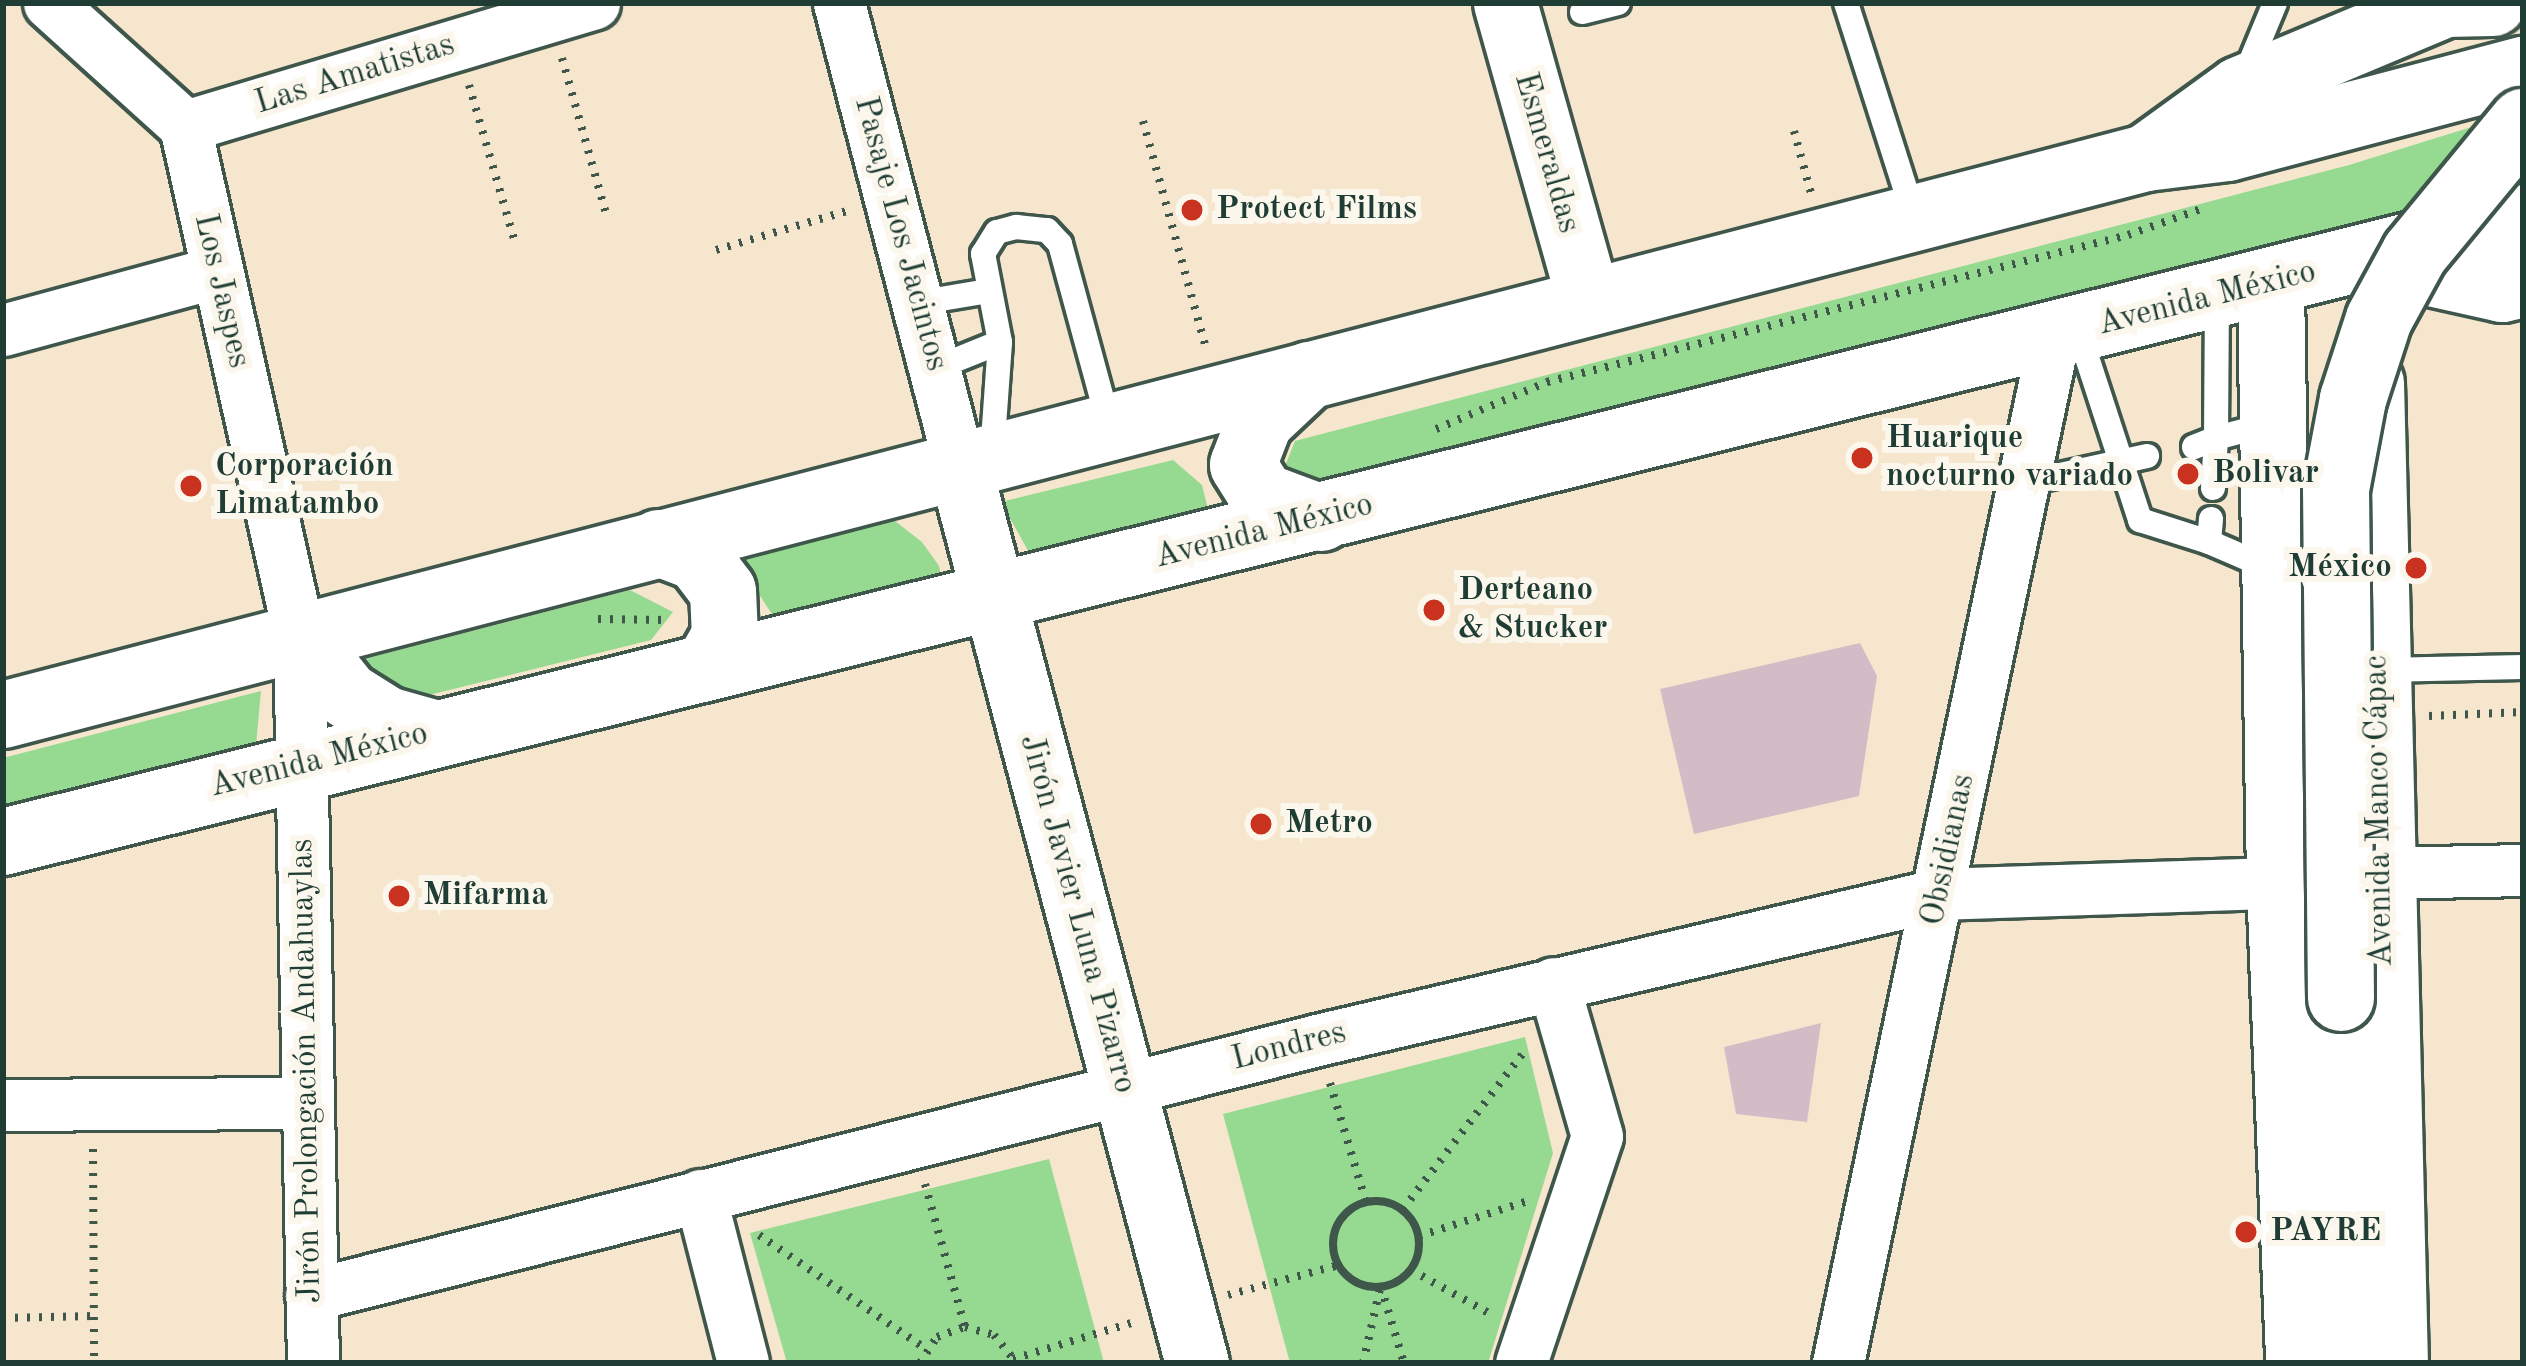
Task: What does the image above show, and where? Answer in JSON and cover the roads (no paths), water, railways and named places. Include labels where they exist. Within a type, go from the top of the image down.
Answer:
[{"type":"main road","points":[[2146,158],[2240,90],[2445,3],[2493,3]]},
{"type":"main road","points":[[3,715],[2146,158],[2228,148],[2523,70]]},
{"type":"main road","points":[[2347,1363],[2336,489],[2353,399],[2379,319],[2414,253],[2523,122]]},
{"type":"main road","name":"Avenida México","points":[[3,842],[2523,218]]},
{"type":"main road","points":[[2368,259],[2502,290],[2523,284]]},
{"type":"main road","name":"Avenida Manco Cápac","points":[[2368,259],[2395,1363]]},
{"type":"main road","points":[[2244,290],[2228,436],[2274,571],[2280,883],[2299,1363]]},
{"type":"main road","points":[[1312,373],[1260,421],[1243,465],[1262,496],[1321,518]]},
{"type":"main road","points":[[659,543],[698,558],[723,591],[725,636],[707,667]]},
{"type":"main road","points":[[298,635],[347,695],[387,720],[433,733]]},
{"type":"street","points":[[49,3],[185,126]]},
{"type":"street","name":"Pasaje Los Jacintos","points":[[839,3],[936,368],[975,459]]},
{"type":"street","name":"Esmeraldas","points":[[1505,3],[1588,302]]},
{"type":"street","name":"Las Amatistas","points":[[185,126],[572,9]]},
{"type":"street","name":"Los Jaspes","points":[[185,126],[298,635]]},
{"type":"street","points":[[3,330],[217,272]]},
{"type":"street","name":"Obsidianas","points":[[1838,1363],[2024,483],[2066,333]]},
{"type":"street","name":"Jirón Javier Luna Pizarro","points":[[975,459],[994,598],[1189,1335]]},
{"type":"street","name":"Jirón Prolongación Andahuaylas","points":[[298,635],[313,1363]]},
{"type":"street","points":[[2381,873],[2523,870]]},
{"type":"street","name":"Londres","points":[[311,1295],[1317,1040],[1557,994],[1940,894],[2280,883]]},
{"type":"street","points":[[1526,1350],[1597,1136],[1557,994]]},
{"type":"street","points":[[3,1105],[308,1102]]},
{"type":"street","points":[[700,1196],[743,1363]]},
{"type":"lane","points":[[1582,12],[1618,3]]},
{"type":"lane","points":[[1846,3],[1914,218]]},
{"type":"lane","points":[[2240,90],[2275,3]]},
{"type":"lane","points":[[975,459],[1000,342],[983,254],[997,232],[1032,226],[1054,234],[1109,426]]},
{"type":"lane","points":[[917,303],[989,291]]},
{"type":"lane","points":[[2066,333],[2135,459],[2140,520],[2210,531],[2274,571]]},
{"type":"lane","points":[[936,368],[1000,342]]},
{"type":"lane","points":[[2213,488],[2228,436]]},
{"type":"lane","points":[[2024,483],[2135,459]]},
{"type":"lane","points":[[2378,694],[2523,667]]},
{"type":"place","name":"Protect Films","points":[[1192,210]]},
{"type":"place","name":"Huarique nocturno variado","points":[[1862,458]]},
{"type":"place","name":"Bolivar","points":[[2188,474]]},
{"type":"place","name":"Corporación Limatambo","points":[[191,486]]},
{"type":"place","name":"México","points":[[2416,568]]},
{"type":"place","name":"Derteano & Stucker","points":[[1434,610]]},
{"type":"place","name":"Metro","points":[[1261,824]]},
{"type":"place","name":"Mifarma","points":[[399,896]]},
{"type":"place","name":"PAYRE","points":[[2246,1232]]}]
